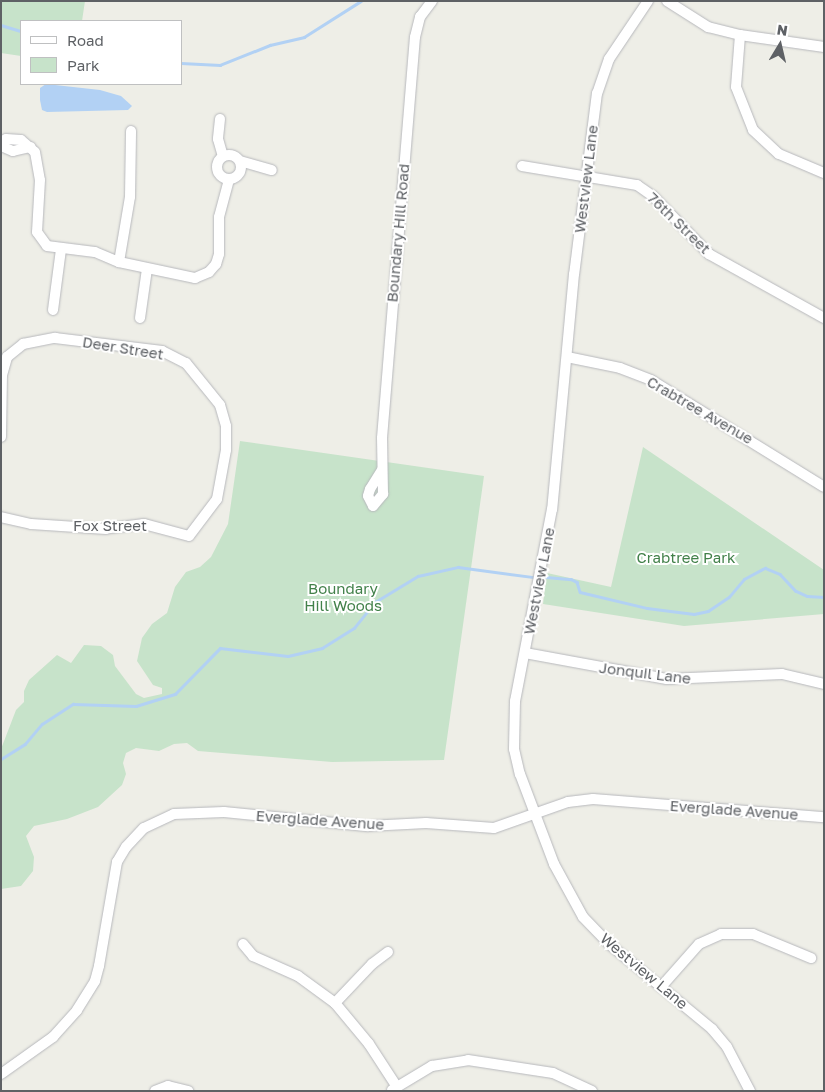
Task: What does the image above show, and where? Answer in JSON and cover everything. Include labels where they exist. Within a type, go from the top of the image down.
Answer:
[{"type":"street","name":"Boundary Hill Road","points":[[382,470],[382,438],[413,52],[416,27],[432,1]]},
{"type":"street","name":"Westview Lane","points":[[648,1],[609,58],[602,74],[586,176],[566,357],[552,509],[525,653],[513,732],[517,763],[535,815],[558,875],[582,917],[608,944],[702,1020],[727,1047],[750,1091]]},
{"type":"street","points":[[668,1],[699,23],[740,36],[824,47]]},
{"type":"street","points":[[740,36],[736,87],[753,130],[780,154],[824,173]]},
{"type":"street","points":[[220,119],[218,139],[223,156]]},
{"type":"street","points":[[119,262],[130,197],[131,131]]},
{"type":"street","points":[[1,145],[13,151],[31,147],[39,164],[36,232],[47,246],[95,252],[119,262],[195,278],[209,272],[219,254],[219,217],[229,179]]},
{"type":"street","points":[[240,162],[240,173],[229,179],[221,177],[217,170],[217,162],[223,156],[231,154],[240,162],[272,170]]},
{"type":"street","name":"76th Street","points":[[522,166],[626,181],[646,190],[709,254],[824,318]]},
{"type":"street","points":[[53,310],[61,249]]},
{"type":"street","points":[[140,318],[147,268]]},
{"type":"street","name":"Deer Street","points":[[2,375],[4,357],[24,344],[55,338],[162,351],[186,363],[220,405],[226,426],[226,450],[217,499],[189,536]]},
{"type":"street","name":"Crabtree Avenue","points":[[566,357],[612,366],[651,380],[824,487]]},
{"type":"street","points":[[1,437],[2,375]]},
{"type":"street","name":"Fox Street","points":[[1,517],[31,524],[106,529],[144,524],[189,536]]},
{"type":"street","name":"Jonquil Lane","points":[[525,653],[667,679],[782,674],[824,684]]},
{"type":"street","name":"Everglade Avenue","points":[[1,1074],[53,1037],[84,1001],[99,966],[117,862],[136,834],[154,821],[196,811],[368,826],[426,822],[484,828],[505,826],[568,802],[593,799],[824,817]]},
{"type":"street","points":[[661,987],[699,944],[721,934],[753,934],[811,958]]},
{"type":"street","points":[[243,944],[253,956],[298,976],[335,1003],[369,1044],[394,1089],[432,1066],[468,1060],[554,1073],[592,1091]]},
{"type":"street","points":[[335,1003],[372,964],[388,952]]},
{"type":"street","points":[[155,1090],[168,1086],[188,1091]]},
{"type":"green space","points":[[1,1],[85,1],[82,20],[20,20],[20,56],[1,53]]},
{"type":"green space","name":"Boundary Hill Woods","points":[[240,441],[484,476],[444,760],[332,762],[198,751],[187,743],[174,744],[159,751],[136,748],[126,753],[123,763],[126,774],[122,785],[98,807],[67,819],[34,826],[26,836],[34,857],[33,871],[21,886],[1,889],[1,749],[16,710],[24,702],[24,691],[29,680],[57,655],[71,663],[84,645],[101,646],[113,655],[115,666],[136,694],[144,698],[162,694],[162,688],[153,685],[137,661],[142,638],[152,624],[167,613],[175,587],[186,572],[200,567],[211,557],[228,524]]},
{"type":"green space","name":"Crabtree Park","points":[[643,447],[824,570],[824,614],[684,626],[543,604],[547,573],[611,587]]},
{"type":"water","points":[[44,85],[55,85],[100,90],[121,96],[132,106],[128,110],[47,112],[42,110],[40,88]]},
{"type":"waterway","points":[[182,63],[220,65],[270,45],[304,37],[361,1]]},
{"type":"waterway","points":[[1,25],[20,31]]},
{"type":"waterway","points":[[1,759],[25,744],[42,724],[73,704],[136,706],[175,694],[220,648],[288,656],[322,648],[354,628],[375,602],[418,576],[458,567],[533,577]]},
{"type":"waterway","points":[[546,577],[571,579],[577,582],[580,592],[647,608],[694,614],[708,611],[729,597],[744,579],[765,568],[780,574],[796,591],[807,596],[824,597]]}]
